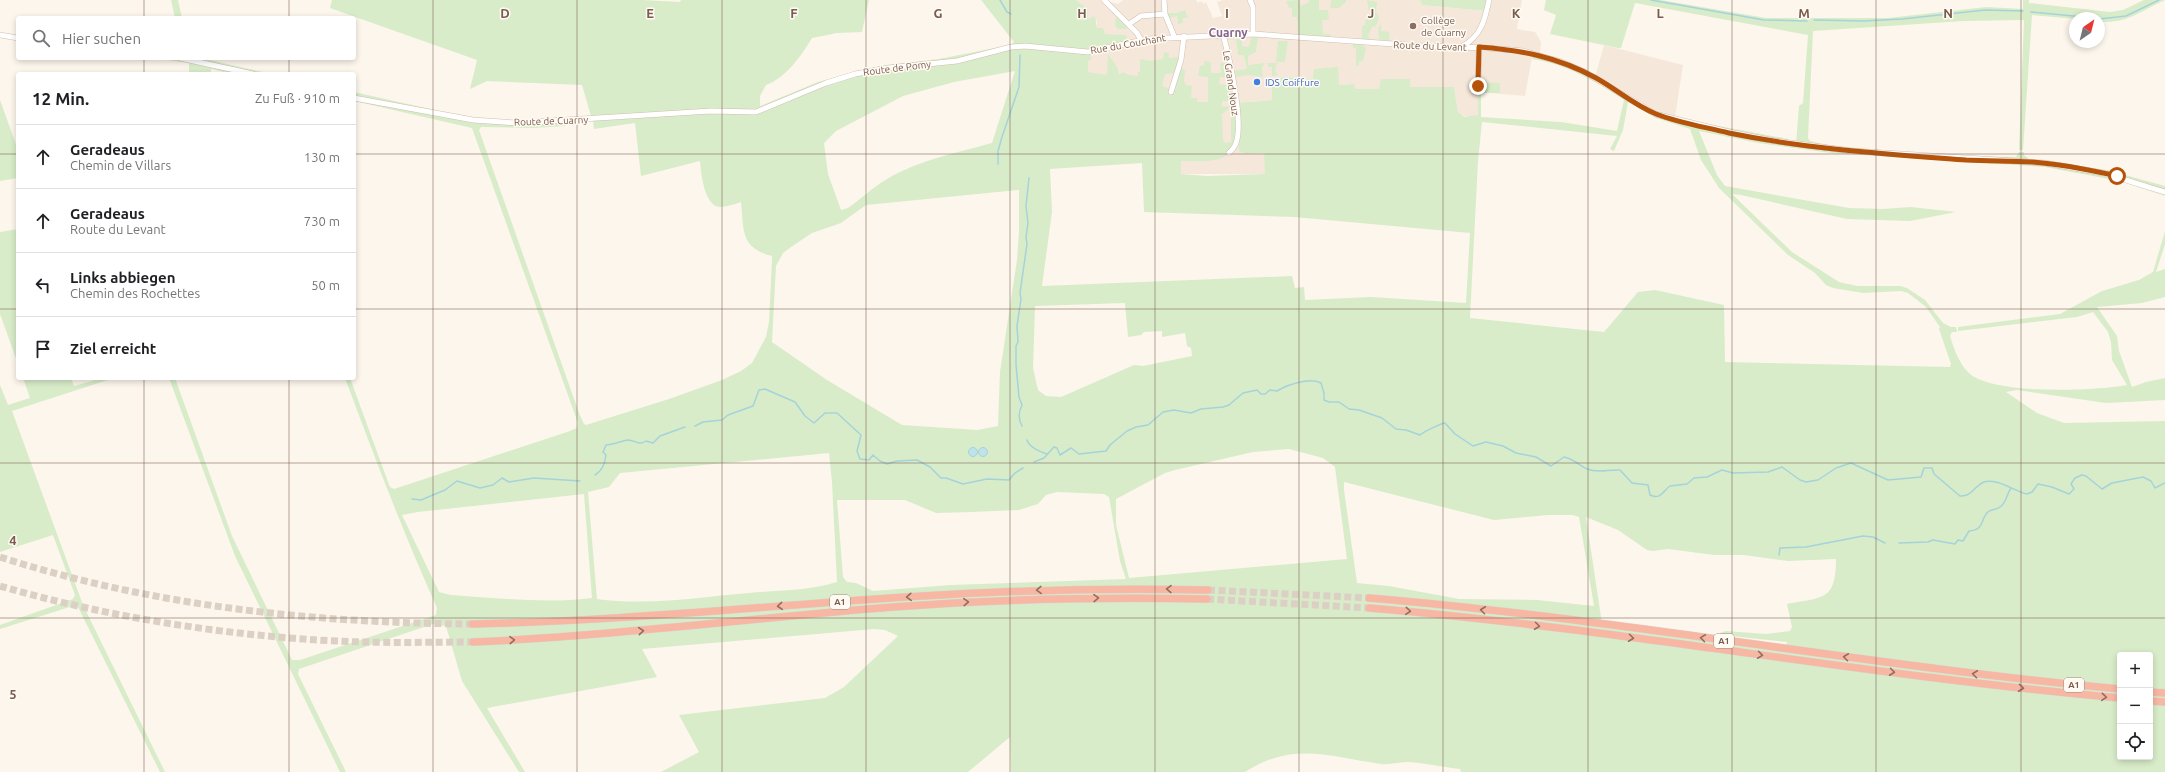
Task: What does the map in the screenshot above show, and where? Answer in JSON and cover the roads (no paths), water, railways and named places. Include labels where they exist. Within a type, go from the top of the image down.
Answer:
[{"type":"highway","name":"A1","points":[[472,624],[618,619],[976,593],[1101,589],[1208,590]]},
{"type":"highway","name":"A1","points":[[1369,598],[1563,620],[2028,680],[2117,689]]},
{"type":"highway","name":"A1","points":[[473,642],[592,635],[949,603],[1060,599],[1207,599]]},
{"type":"highway","name":"A1","points":[[1369,608],[1466,617],[2038,690],[2117,698]]},
{"type":"highway","points":[[2153,692],[2165,693]]},
{"type":"highway","points":[[2153,701],[2165,702]]},
{"type":"street","points":[[1104,0],[1129,24],[1141,40]]},
{"type":"street","points":[[1164,0],[1165,14],[1174,36]]},
{"type":"street","points":[[1250,0],[1253,7],[1253,34]]},
{"type":"street","points":[[1460,47],[1471,41],[1478,33],[1482,26],[1489,0]]},
{"type":"street","points":[[1129,24],[1141,16],[1165,14]]},
{"type":"street","points":[[1478,33],[1476,43],[1481,48],[1478,92]]},
{"type":"street","name":"Le Grand Nouz","points":[[1223,34],[1234,84],[1237,126],[1236,143],[1229,153]]},
{"type":"street","name":"Rue du Couchant","points":[[1051,48],[1088,52],[1141,40],[1174,36],[1253,34]]},
{"type":"street","name":"Route du Levant","points":[[1253,34],[1416,46],[1523,51],[1561,62],[1595,77],[1655,114],[1729,132],[1775,141],[1852,151],[1968,160],[2020,161],[2104,173],[2165,192]]},
{"type":"street","points":[[0,35],[16,38]]},
{"type":"street","points":[[1171,92],[1181,60],[1184,36]]},
{"type":"street","name":"Route de Pomy","points":[[749,112],[765,109],[826,83],[855,74],[888,68],[957,60],[1011,47],[1025,46],[1051,48]]},
{"type":"street","points":[[189,60],[244,72]]},
{"type":"street","name":"Route de Cuarny","points":[[356,98],[473,120],[517,123],[711,111],[749,112]]},
{"type":"water","points":[[973,447],[978,452],[973,457],[968,452]]},
{"type":"water","points":[[983,447],[988,452],[983,457],[978,452]]},
{"type":"waterway","points":[[1000,0],[1007,12],[1011,14]]},
{"type":"waterway","points":[[1651,0],[1764,20],[1807,21]]},
{"type":"waterway","points":[[2105,18],[2126,16],[2159,0]]},
{"type":"waterway","points":[[1814,20],[1864,21],[1902,19],[1985,10],[2023,11]]},
{"type":"waterway","points":[[2031,12],[2069,16]]},
{"type":"waterway","points":[[998,164],[998,151],[1019,87],[1020,55]]},
{"type":"waterway","points":[[1022,426],[1019,418],[1022,405],[1019,397],[1016,346],[1018,342],[1017,326],[1021,299],[1020,293],[1027,244],[1026,237],[1028,223],[1026,206],[1029,178]]},
{"type":"waterway","points":[[1034,462],[1044,458],[1054,447],[1057,448],[1060,455],[1071,448],[1079,454],[1106,451],[1110,445],[1127,431],[1136,427],[1148,425],[1163,412],[1174,410],[1191,413],[1201,409],[1223,407],[1229,405],[1243,393],[1257,390],[1261,394],[1265,394],[1270,390],[1277,391],[1292,384],[1304,381],[1316,381],[1321,383],[1324,393],[1324,400],[1329,402],[1339,402],[1349,409],[1359,410],[1382,418],[1396,429],[1406,430],[1420,435],[1440,424],[1445,423],[1455,434],[1473,446],[1486,442],[1503,446],[1516,453],[1536,457],[1551,466],[1564,457],[1571,459],[1587,469],[1600,471],[1620,470],[1632,483],[1648,485],[1650,495],[1654,496],[1659,496],[1670,486],[1687,484],[1694,478],[1707,477],[1722,470],[1733,473],[1768,472],[1782,467],[1800,480],[1806,482],[1818,480],[1836,468],[1851,463],[1888,480],[1921,477],[1924,468],[1932,468],[1934,474],[1960,496],[1967,495],[1984,482],[1989,481],[2000,483],[2027,494],[2032,492],[2038,484],[2052,487],[2069,494],[2074,489],[2071,484],[2075,478],[2082,475],[2086,476],[2102,489],[2112,483],[2143,477],[2151,481],[2155,488],[2165,483]]},
{"type":"waterway","points":[[695,426],[703,422],[722,420],[728,415],[753,406],[759,390],[765,389],[795,402],[805,416],[814,423],[825,413],[837,413],[861,435],[857,451],[860,459],[869,460],[873,455],[880,461],[887,464],[897,461],[917,460],[930,467],[941,478],[946,478],[963,484],[987,479],[1009,480],[1015,473],[1023,468]]},
{"type":"waterway","points":[[595,475],[600,471],[604,464],[606,455],[603,452],[606,445],[628,440],[639,443],[646,441],[653,443],[660,436],[685,427]]},
{"type":"waterway","points":[[1027,440],[1032,447],[1047,454]]},
{"type":"waterway","points":[[412,499],[421,500],[445,490],[457,481],[480,488],[493,485],[502,478],[509,482],[534,478],[580,481]]},
{"type":"waterway","points":[[1899,543],[1928,542],[1933,540],[1955,544],[1958,540],[1963,541],[1969,531],[1978,529],[1988,512],[2002,505],[2011,488]]},
{"type":"waterway","points":[[1779,555],[1780,548],[1806,547],[1863,536],[1873,537],[1885,543]]},
{"type":"tunnel","points":[[0,557],[57,574],[116,588],[233,608],[353,620],[472,624]]},
{"type":"tunnel","points":[[0,586],[43,598],[88,608],[227,632],[274,637],[364,642],[473,642]]},
{"type":"tunnel","points":[[1208,590],[1369,598]]},
{"type":"tunnel","points":[[1207,599],[1369,608]]},
{"type":"place","name":"Collège de Cuarny","points":[[1413,26]]},
{"type":"place","name":"IDS Coiffure","points":[[1257,82]]},
{"type":"district","name":"Cuarny","points":[[1228,32]]}]
